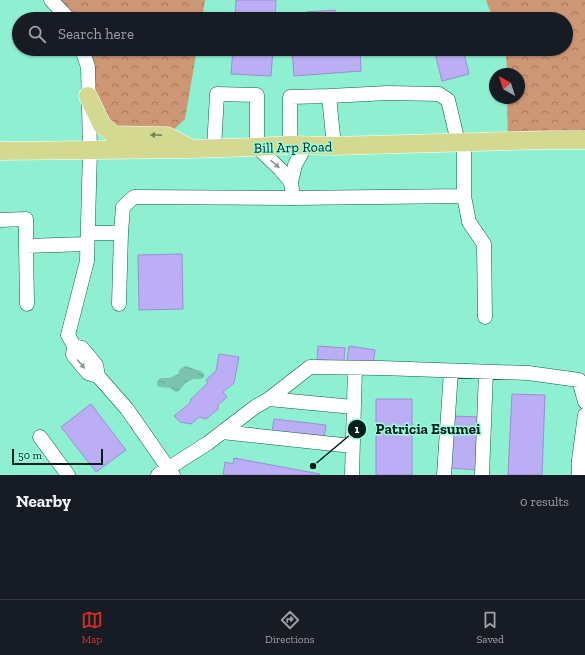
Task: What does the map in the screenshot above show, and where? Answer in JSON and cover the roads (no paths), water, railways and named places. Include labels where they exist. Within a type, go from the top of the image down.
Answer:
[{"type":"main road","points":[[88,96],[102,125],[114,135],[167,136],[192,149]]},
{"type":"main road","name":"Bill Arp Road","points":[[0,151],[214,149],[298,145],[334,146],[585,140]]},
{"type":"street","points":[[51,0],[62,12]]},
{"type":"street","points":[[84,56],[88,67],[90,150],[87,261],[68,335],[74,346],[82,348],[90,357],[96,365],[98,376],[128,409],[167,473],[269,399],[310,367],[528,373],[579,380],[585,402]]},
{"type":"street","points":[[293,198],[291,182],[298,145],[290,97],[388,93],[439,94],[448,100],[461,142],[464,196],[469,222],[484,244],[485,317]]},
{"type":"street","points":[[214,149],[217,94],[257,95],[257,148],[280,168],[291,182]]},
{"type":"street","points":[[330,96],[334,146]]},
{"type":"street","points":[[119,304],[123,207],[134,197],[293,198],[464,196]]},
{"type":"street","points":[[0,220],[26,219],[26,304]]},
{"type":"street","points":[[26,246],[88,239],[121,233]]},
{"type":"street","points":[[352,475],[355,368]]},
{"type":"street","points":[[444,475],[451,371]]},
{"type":"street","points":[[482,475],[486,372]]},
{"type":"street","points":[[269,399],[353,407]]},
{"type":"street","points":[[579,475],[579,460],[585,415]]},
{"type":"street","points":[[222,432],[352,446]]},
{"type":"street","points":[[40,437],[68,475]]},
{"type":"water","points":[[185,366],[201,371],[204,374],[204,377],[190,380],[176,392],[170,388],[157,386],[157,382],[160,378],[170,378],[178,374],[180,369]]},
{"type":"place","name":"Patricia Esumei","points":[[313,466]]}]
